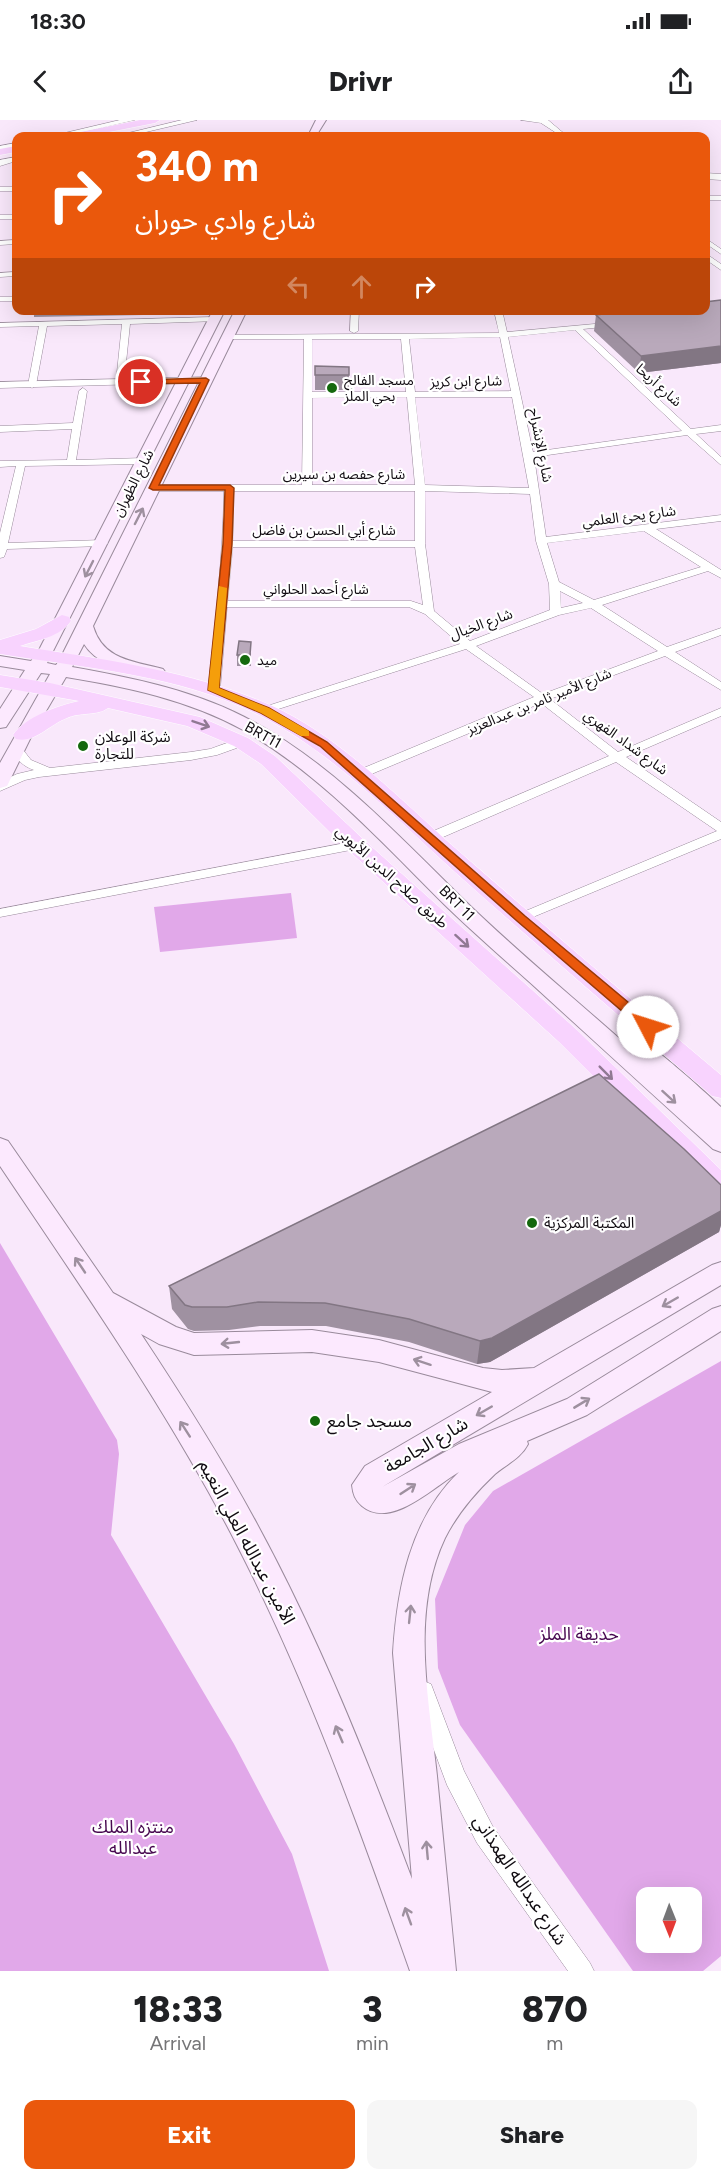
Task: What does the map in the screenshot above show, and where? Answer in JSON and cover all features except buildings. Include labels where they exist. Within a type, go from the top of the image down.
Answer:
[{"type":"main road","points":[[93,132],[153,120]]},
{"type":"main road","points":[[120,132],[175,120]]},
{"type":"main road","name":"شارع الظهران","points":[[45,668],[62,621],[217,315]]},
{"type":"main road","name":"شارع الظهران","points":[[45,668],[84,625],[238,315]]},
{"type":"main road","points":[[0,647],[31,638],[62,621]]},
{"type":"main road","points":[[84,625],[87,641],[104,657],[167,676]]},
{"type":"main road","name":"طريق صلاح الدين الأيوبي","points":[[0,647],[45,668]]},
{"type":"main road","name":"BRT11","points":[[0,661],[174,695],[201,704],[259,731],[287,747],[426,872]]},
{"type":"main road","points":[[0,670],[45,668]]},
{"type":"main road","points":[[0,782],[19,742],[50,689],[45,668]]},
{"type":"main road","points":[[0,723],[45,668]]},
{"type":"main road","name":"طريق صلاح الدين الأيوبي","points":[[45,668],[50,689],[144,708],[193,721],[241,742],[268,760],[356,845],[568,1036],[721,1187]]},
{"type":"main road","name":"طريق صلاح الدين الأيوبي","points":[[0,681],[45,668],[167,676],[214,690],[265,710],[324,744],[521,918],[721,1089]]},
{"type":"main road","points":[[19,742],[48,717],[67,709],[90,706],[144,708]]},
{"type":"main road","name":"BRT 11","points":[[426,872],[463,899],[721,1120]]},
{"type":"main road","name":"BRT 11","points":[[426,872],[455,903],[721,1143]]},
{"type":"main road","name":"الأمين عبدالله العلي النعيم","points":[[0,1147],[103,1300],[210,1468],[284,1607],[356,1773],[428,1971]]},
{"type":"main road","name":"شارع الجامعة","points":[[721,1272],[375,1475],[366,1485],[367,1492],[378,1501],[386,1501],[454,1460],[512,1433],[577,1407],[721,1317]]},
{"type":"main road","points":[[103,1300],[168,1335],[194,1344],[312,1341],[379,1351],[483,1380],[502,1382],[541,1378]]},
{"type":"main road","points":[[438,1971],[409,1653],[409,1619],[414,1586],[427,1546],[451,1501],[493,1458],[556,1417]]},
{"type":"street","points":[[138,132],[194,120]]},
{"type":"street","points":[[524,120],[544,121],[559,132]]},
{"type":"street","points":[[79,132],[135,122]]},
{"type":"street","points":[[532,122],[546,132]]},
{"type":"street","points":[[0,325],[23,321],[44,323],[126,321],[217,315]]},
{"type":"street","points":[[354,331],[355,315]]},
{"type":"street","name":"شارع الإنشراح","points":[[499,315],[529,454],[541,541],[554,584],[556,612]]},
{"type":"street","points":[[228,334],[308,338],[405,338],[503,333],[577,328],[619,320],[503,333],[354,331],[228,334]]},
{"type":"street","points":[[120,382],[126,321]]},
{"type":"street","points":[[32,385],[44,323]]},
{"type":"street","name":"شارع أريحا","points":[[577,328],[721,462]]},
{"type":"street","points":[[307,488],[308,338]]},
{"type":"street","points":[[405,338],[420,488],[420,544],[429,612]]},
{"type":"street","points":[[0,386],[120,382],[181,385]]},
{"type":"street","points":[[0,393],[204,384]]},
{"type":"street","points":[[71,463],[83,391]]},
{"type":"street","name":"شارع ابن كريز","points":[[308,395],[516,394]]},
{"type":"street","points":[[0,429],[76,426]]},
{"type":"street","points":[[529,454],[721,428]]},
{"type":"street","points":[[0,465],[144,460]]},
{"type":"street","points":[[21,464],[1,549],[102,543]]},
{"type":"street","name":"شارع حفصه بن سيرين","points":[[153,488],[535,490]]},
{"type":"street","points":[[214,690],[228,544],[230,488]]},
{"type":"street","name":"شارع يحئ العلمي","points":[[541,541],[721,518]]},
{"type":"street","points":[[646,528],[721,576]]},
{"type":"street","name":"شارع أبي الحسن بن فاضل","points":[[228,544],[420,544]]},
{"type":"street","name":"شارع الخيال","points":[[265,710],[468,645],[556,612],[593,604],[708,568]]},
{"type":"street","points":[[554,584],[593,604],[721,687]]},
{"type":"street","name":"شارع أحمد الحلواني","points":[[221,604],[411,604]]},
{"type":"street","name":"شارع شداد الفهري","points":[[411,604],[429,612],[468,645],[542,698],[616,756],[721,828]]},
{"type":"street","name":"شارع الأمير ثامر بن عبدالعزيز","points":[[358,776],[542,698],[721,631]]},
{"type":"street","points":[[429,838],[721,712]]},
{"type":"street","points":[[19,742],[27,763],[49,771]]},
{"type":"street","points":[[0,787],[21,777],[49,771],[191,756],[223,749],[241,742]]},
{"type":"street","points":[[521,918],[721,834]]},
{"type":"street","points":[[0,913],[356,845]]},
{"type":"street","name":"شارع عبدالله الهمذاني","points":[[409,1653],[443,1747],[469,1806],[505,1864],[582,1971]]},
{"type":"green space","points":[[291,893],[297,938],[160,952],[154,907]]},
{"type":"green space","name":"منتزه الملك عبدالله","points":[[0,1243],[117,1440],[119,1454],[111,1535],[234,1744],[292,1854],[329,1971],[0,1971]]},
{"type":"green space","name":"حديقة الملز","points":[[721,1361],[721,1956],[703,1971],[633,1971],[460,1725],[438,1668],[435,1599],[465,1525],[493,1491]]},
{"type":"slow traffic","points":[[223,588],[214,690],[265,710],[305,734]]},
{"type":"place","name":"مسجد الفالح بحي الملز","points":[[332,388]]},
{"type":"place","name":"ميد","points":[[245,660]]},
{"type":"place","name":"شركة الوعلان للتجارة","points":[[83,746]]},
{"type":"place","name":"المكتبة المركزية","points":[[532,1223]]},
{"type":"place","name":"مسجد جامع","points":[[315,1421]]},
{"type":"route","points":[[141,382],[206,380],[153,488],[230,488],[228,544],[214,690],[265,710],[324,744],[648,1027]]}]
